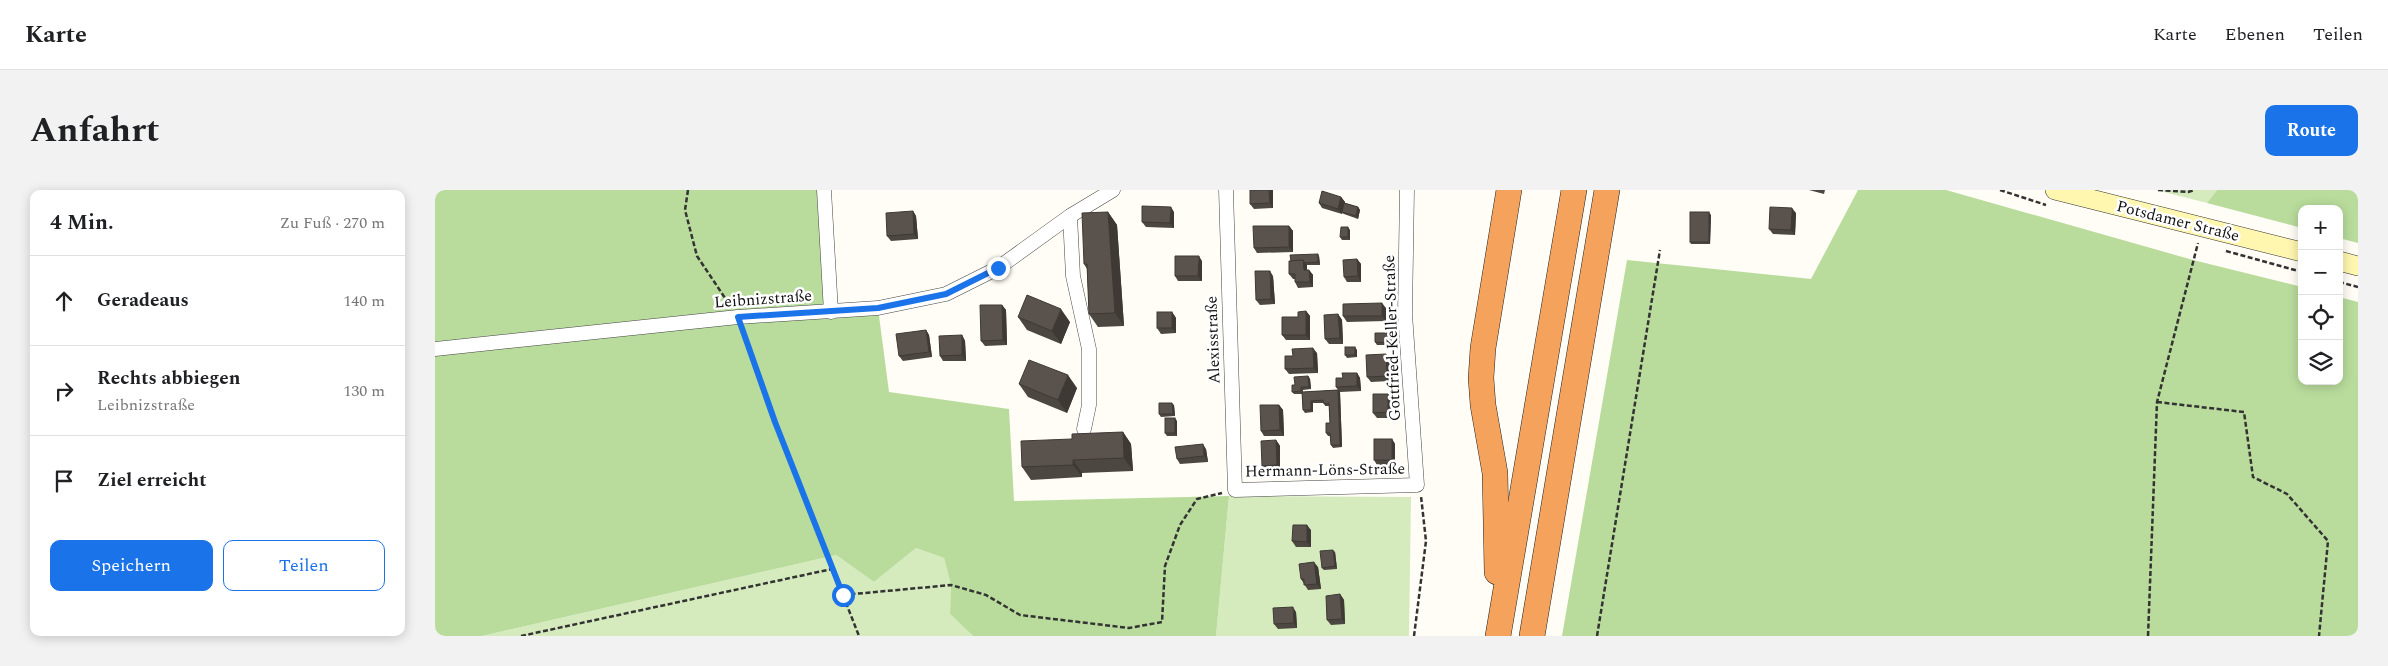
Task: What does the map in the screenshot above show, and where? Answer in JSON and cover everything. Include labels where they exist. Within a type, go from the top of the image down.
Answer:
[{"type":"highway","points":[[1498,635],[1495,473],[1483,405],[1481,378],[1483,348],[1509,190]]},
{"type":"highway","points":[[1498,635],[1574,190]]},
{"type":"highway","points":[[1532,636],[1607,190]]},
{"type":"main road","name":"Potsdamer Straße","points":[[2055,190],[2298,251]]},
{"type":"main road","points":[[2343,262],[2358,266]]},
{"type":"street","points":[[824,190],[831,312]]},
{"type":"street","name":"Leibnizstraße","points":[[435,348],[738,317],[878,308],[946,294],[998,268],[1070,216],[1113,190]]},
{"type":"street","name":"Alexisstraße","points":[[1226,190],[1235,490]]},
{"type":"street","name":"Gottfried-Keller-Straße","points":[[1407,190],[1405,314],[1417,485]]},
{"type":"street","points":[[1070,216],[1073,276],[1089,349],[1089,405],[1084,429]]},
{"type":"street","name":"Hermann-Löns-Straße","points":[[1235,490],[1417,485]]},
{"type":"path","points":[[688,190],[685,210],[697,256],[738,317],[775,422],[859,636]]},
{"type":"path","points":[[2158,190],[2188,192],[2195,190]]},
{"type":"path","points":[[2148,636],[2157,402],[2198,244]]},
{"type":"path","points":[[2217,249],[2298,271]]},
{"type":"path","points":[[1597,636],[1659,250]]},
{"type":"path","points":[[2343,283],[2358,286]]},
{"type":"path","points":[[2157,402],[2243,412],[2253,477],[2287,494],[2328,541],[2319,636]]},
{"type":"path","points":[[1414,636],[1426,541],[1423,501],[1417,485]]},
{"type":"path","points":[[843,595],[951,585],[986,595],[1020,615],[1129,628],[1162,622],[1165,566],[1181,525],[1197,499],[1235,490]]},
{"type":"path","points":[[521,636],[832,569]]},
{"type":"green space","points":[[435,190],[824,190],[831,312],[878,308],[889,392],[1009,409],[1014,501],[1229,496],[1216,636],[973,636],[950,614],[951,585],[944,558],[916,548],[874,582],[836,555],[482,636],[435,636]]},
{"type":"green space","points":[[1858,190],[1946,190],[2193,260],[2298,286],[2298,385],[2343,385],[2343,298],[2358,302],[2358,636],[1562,636],[1627,260],[1811,279]]},
{"type":"green space","points":[[2156,190],[2217,190],[2207,203]]},
{"type":"green space","points":[[2217,190],[2358,190],[2358,243],[2343,239],[2343,205],[2298,205],[2298,227],[2207,203]]},
{"type":"green space","points":[[1229,496],[1411,497],[1409,636],[1216,636]]},
{"type":"green space","points":[[916,548],[944,558],[951,585],[950,614],[973,636],[482,636],[836,555],[874,582]]},
{"type":"building","points":[[1250,190],[1269,190],[1270,203],[1250,204]]},
{"type":"building","points":[[1322,191],[1341,197],[1338,209],[1319,203]]},
{"type":"building","points":[[1344,203],[1358,207],[1356,216],[1342,212]]},
{"type":"building","points":[[1142,206],[1171,207],[1170,223],[1142,222]]},
{"type":"building","points":[[1770,207],[1792,208],[1791,230],[1769,229]]},
{"type":"building","points":[[913,211],[914,234],[887,236],[886,213]]},
{"type":"building","points":[[1108,212],[1115,313],[1089,314],[1087,264],[1084,264],[1082,213]]},
{"type":"building","points":[[1690,212],[1709,212],[1709,242],[1690,242]]},
{"type":"building","points":[[1253,226],[1289,226],[1289,247],[1254,248]]},
{"type":"building","points":[[1341,227],[1348,227],[1348,237],[1340,237]]},
{"type":"building","points":[[1318,254],[1318,262],[1305,263],[1303,260],[1291,261],[1290,255]]},
{"type":"building","points":[[1175,256],[1199,256],[1198,276],[1175,276]]},
{"type":"building","points":[[1357,259],[1358,276],[1344,277],[1343,260]]},
{"type":"building","points":[[1303,260],[1304,270],[1309,270],[1310,282],[1295,282],[1295,274],[1289,274],[1289,261]]},
{"type":"building","points":[[1255,271],[1270,271],[1271,299],[1256,300]]},
{"type":"building","points":[[1027,295],[1061,309],[1052,331],[1018,317]]},
{"type":"building","points":[[1382,303],[1382,316],[1343,316],[1343,304]]},
{"type":"building","points":[[980,305],[1002,305],[1003,340],[981,341]]},
{"type":"building","points":[[1306,311],[1306,335],[1282,335],[1282,317],[1298,317],[1298,312]]},
{"type":"building","points":[[1157,312],[1172,312],[1172,328],[1157,328]]},
{"type":"building","points":[[1338,314],[1340,338],[1325,339],[1324,315]]},
{"type":"building","points":[[926,330],[929,352],[899,356],[896,334]]},
{"type":"building","points":[[1375,333],[1391,333],[1390,343],[1375,342]]},
{"type":"building","points":[[962,335],[962,355],[940,356],[939,336]]},
{"type":"building","points":[[1345,347],[1355,347],[1355,355],[1345,355]]},
{"type":"building","points":[[1313,348],[1314,368],[1285,369],[1285,356],[1293,356],[1292,349]]},
{"type":"building","points":[[1386,354],[1387,376],[1367,377],[1366,355]]},
{"type":"building","points":[[1029,360],[1068,375],[1058,400],[1019,384]]},
{"type":"building","points":[[1342,373],[1357,373],[1357,386],[1336,387],[1336,378],[1343,378]]},
{"type":"building","points":[[1308,376],[1309,387],[1301,387],[1301,391],[1292,392],[1292,385],[1295,385],[1294,377]]},
{"type":"building","points":[[1338,390],[1340,445],[1331,445],[1330,433],[1326,433],[1326,423],[1330,423],[1329,403],[1324,404],[1323,400],[1311,401],[1311,410],[1303,410],[1302,392]]},
{"type":"building","points":[[1373,394],[1388,394],[1388,412],[1373,413]]},
{"type":"building","points":[[1159,403],[1172,403],[1173,414],[1159,414]]},
{"type":"building","points":[[1260,405],[1279,405],[1280,430],[1261,431]]},
{"type":"building","points":[[1165,418],[1175,418],[1175,433],[1165,433]]},
{"type":"building","points":[[1123,432],[1124,458],[1073,460],[1073,465],[1022,467],[1021,441],[1072,439],[1072,434]]},
{"type":"building","points":[[1374,439],[1392,439],[1392,460],[1374,460]]},
{"type":"building","points":[[1276,440],[1277,465],[1262,466],[1261,441]]},
{"type":"building","points":[[1203,444],[1204,456],[1177,459],[1175,447]]},
{"type":"building","points":[[1293,525],[1307,525],[1307,542],[1292,541]]},
{"type":"building","points":[[1333,550],[1335,566],[1322,568],[1320,551]]},
{"type":"building","points":[[1314,562],[1317,584],[1304,585],[1304,579],[1301,579],[1299,564]]},
{"type":"building","points":[[1340,594],[1342,619],[1327,620],[1326,596]]},
{"type":"building","points":[[1293,607],[1294,623],[1274,624],[1273,608]]},
{"type":"route","points":[[843,595],[775,422],[738,317],[878,308],[946,294],[998,268]]}]
